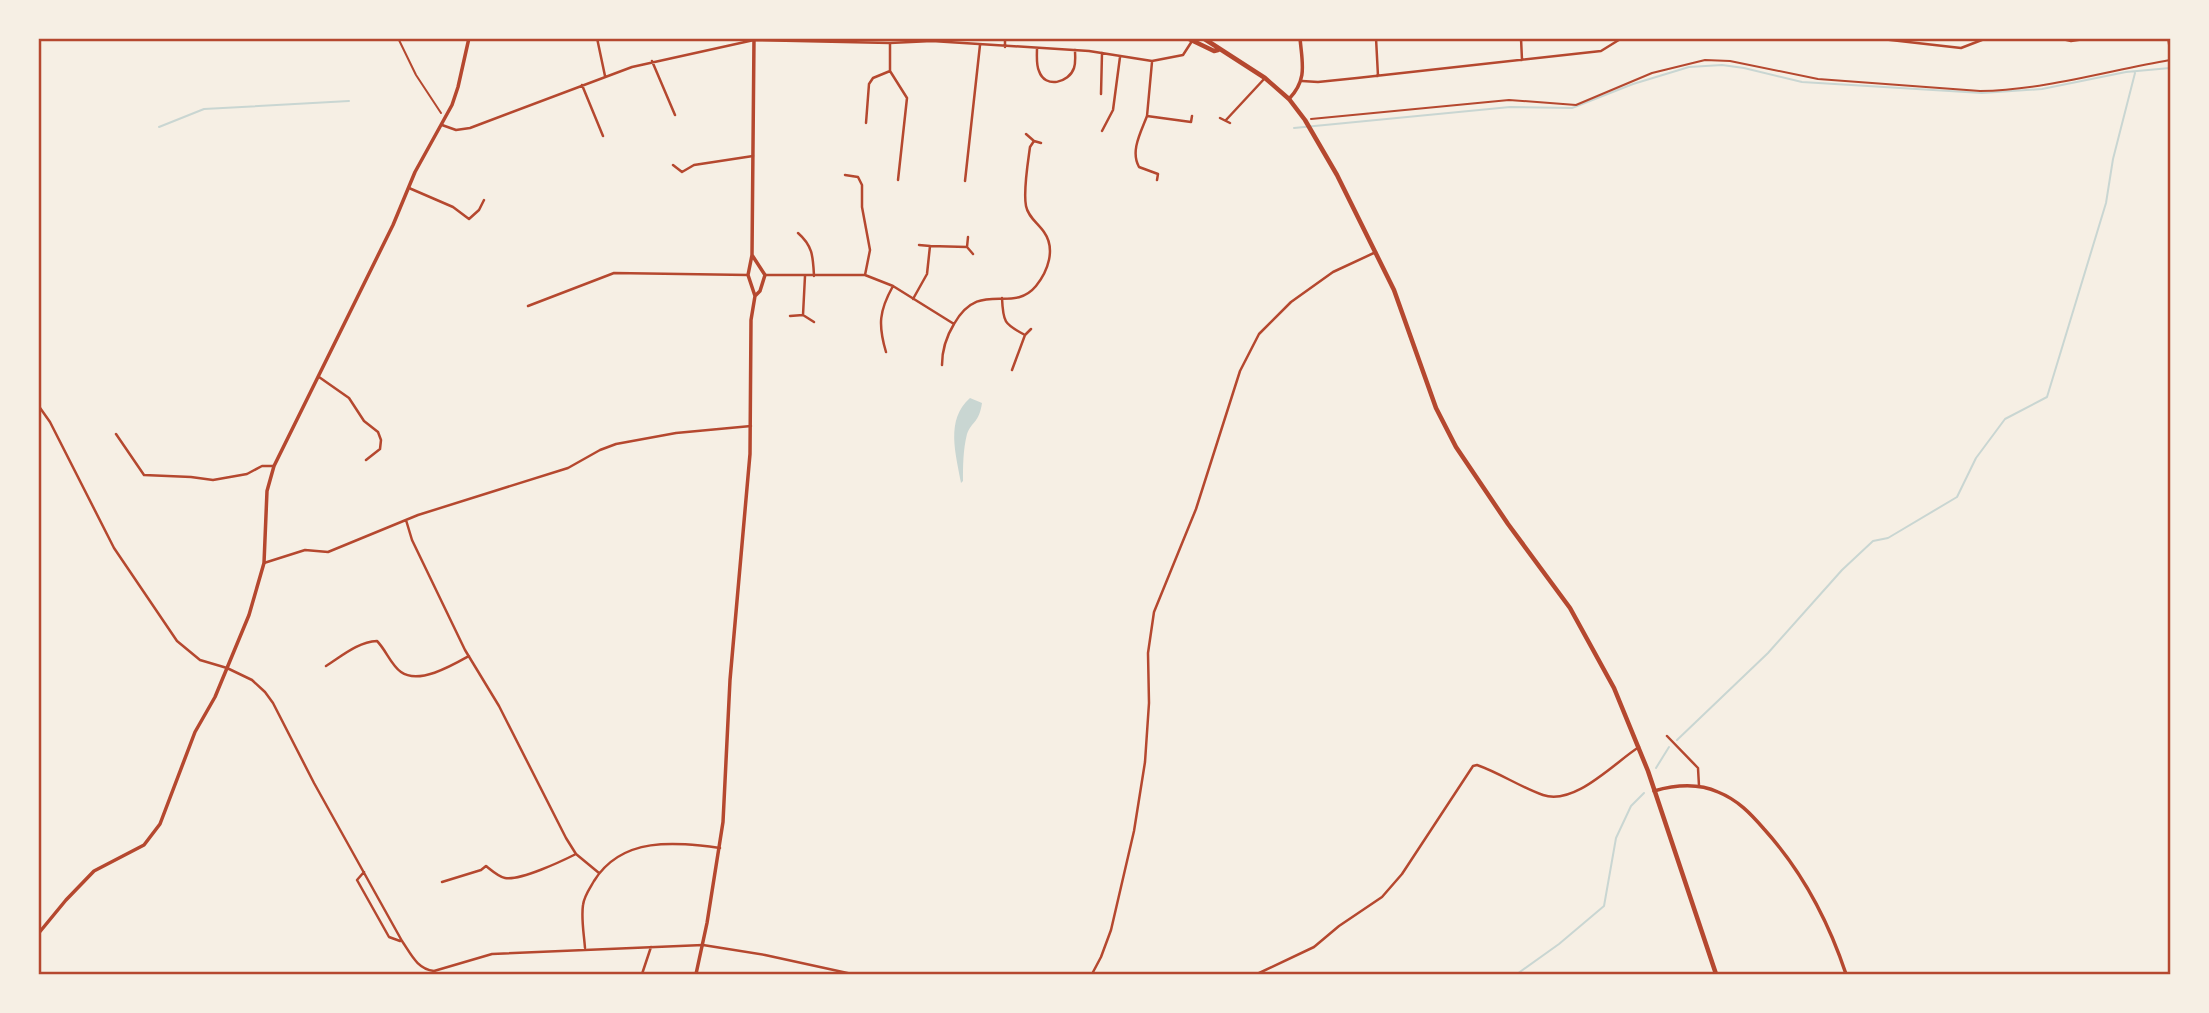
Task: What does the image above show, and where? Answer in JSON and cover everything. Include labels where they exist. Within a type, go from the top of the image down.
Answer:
[{"type":"main road","points":[[1203,38],[1265,78],[1289,99],[1305,120],[1337,174],[1394,290],[1436,408],[1456,447],[1570,608],[1603,666],[1639,747],[1716,975]]},
{"type":"main road","points":[[1191,39],[1214,51],[1218,50]]},
{"type":"street","points":[[38,934],[94,871],[144,845],[153,836],[166,811],[195,732],[215,697],[249,615],[264,563],[267,491],[274,466],[446,117],[458,87],[469,38]]},
{"type":"street","points":[[597,38],[605,76]]},
{"type":"street","points":[[1005,38],[1005,47]]},
{"type":"street","points":[[1289,99],[1302,81],[1300,38]]},
{"type":"street","points":[[1376,38],[1378,76]]},
{"type":"street","points":[[1521,38],[1522,60]]},
{"type":"street","points":[[1302,81],[1378,76],[1601,51],[1622,38]]},
{"type":"street","points":[[1872,38],[1961,48],[1987,38]]},
{"type":"street","points":[[1934,38],[1934,46]]},
{"type":"street","points":[[2058,38],[2071,41],[2091,38]]},
{"type":"street","points":[[442,125],[456,130],[470,128],[605,76],[652,61],[754,39],[890,43],[932,41],[1075,50],[1152,61],[1183,55],[1191,39]]},
{"type":"street","points":[[696,975],[720,848],[729,692],[751,426],[751,320],[755,296],[749,272],[752,255],[754,39]]},
{"type":"street","points":[[890,43],[890,71],[908,98],[898,180]]},
{"type":"street","points":[[965,181],[980,45]]},
{"type":"street","points":[[1037,48],[1038,69],[1042,77],[1051,82],[1064,80],[1073,72],[1075,50]]},
{"type":"street","points":[[1101,94],[1102,53]]},
{"type":"street","points":[[1102,131],[1113,110],[1120,57]]},
{"type":"street","points":[[652,61],[675,115]]},
{"type":"street","points":[[1152,61],[1147,116],[1135,157],[1139,167],[1158,174]]},
{"type":"street","points":[[866,123],[869,85],[873,78],[890,71]]},
{"type":"street","points":[[1226,121],[1265,78]]},
{"type":"street","points":[[582,85],[603,136]]},
{"type":"street","points":[[1147,116],[1191,122]]},
{"type":"street","points":[[1191,128],[1192,116]]},
{"type":"street","points":[[1220,118],[1230,123]]},
{"type":"street","points":[[1026,134],[1041,143]]},
{"type":"street","points":[[942,365],[944,344],[954,324],[970,303],[1021,296],[1032,290],[1041,279],[1049,260],[1047,237],[1029,215],[1025,204],[1030,150],[1034,141]]},
{"type":"street","points":[[673,166],[682,173],[694,164],[753,156]]},
{"type":"street","points":[[1157,180],[1160,168]]},
{"type":"street","points":[[845,175],[856,176],[862,185],[862,207],[870,250],[865,275]]},
{"type":"street","points":[[409,188],[460,211],[469,219],[479,210],[484,200]]},
{"type":"street","points":[[798,233],[812,250],[814,276]]},
{"type":"street","points":[[968,237],[967,247],[973,254]]},
{"type":"street","points":[[919,245],[967,247]]},
{"type":"street","points":[[912,299],[929,269],[930,246]]},
{"type":"street","points":[[1092,975],[1111,930],[1136,820],[1147,732],[1148,653],[1154,612],[1196,509],[1240,371],[1259,334],[1291,302],[1333,272],[1376,252]]},
{"type":"street","points":[[752,255],[765,275]]},
{"type":"street","points":[[528,306],[614,273],[749,272],[759,267]]},
{"type":"street","points":[[765,275],[865,275],[893,286],[954,324]]},
{"type":"street","points":[[755,296],[760,291],[765,275]]},
{"type":"street","points":[[803,315],[805,276]]},
{"type":"street","points":[[751,282],[756,284],[762,281]]},
{"type":"street","points":[[886,352],[880,324],[883,308],[893,286]]},
{"type":"street","points":[[1002,299],[1006,323],[1025,335]]},
{"type":"street","points":[[790,316],[803,315],[814,322]]},
{"type":"street","points":[[1012,370],[1025,335],[1031,329]]},
{"type":"street","points":[[319,377],[349,398],[364,421],[378,432],[380,449],[366,460]]},
{"type":"street","points":[[38,405],[50,422],[114,548],[177,641],[200,660],[228,668],[252,680],[273,703],[417,964],[426,970],[434,971],[492,954],[703,945],[765,955],[852,975]]},
{"type":"street","points":[[264,563],[305,550],[328,552],[406,520],[559,471],[617,444],[676,433],[751,426]]},
{"type":"street","points":[[116,435],[144,475],[213,480],[247,474],[262,466],[274,466]]},
{"type":"street","points":[[406,520],[412,540],[469,656],[499,706],[576,854],[599,873]]},
{"type":"street","points":[[326,666],[363,643],[372,641],[377,641],[401,672],[410,676],[419,677],[469,656]]},
{"type":"street","points":[[1667,736],[1698,768],[1699,786]]},
{"type":"street","points":[[1257,975],[1314,947],[1339,926],[1382,897],[1402,874],[1473,766],[1487,768],[1544,796],[1557,797],[1591,783],[1639,747]]},
{"type":"street","points":[[1654,791],[1682,785],[1699,786],[1716,790],[1739,803],[1783,849],[1808,887],[1826,920],[1846,975]]},
{"type":"street","points":[[585,950],[583,904],[599,873],[616,856],[647,845],[677,842],[720,848]]},
{"type":"street","points":[[442,883],[486,866],[505,878],[513,878],[543,870],[576,854]]},
{"type":"street","points":[[364,872],[357,880],[389,937],[402,941]]},
{"type":"street","points":[[642,975],[651,947]]},
{"type":"path","points":[[398,38],[426,92],[446,117]]},
{"type":"path","points":[[2168,38],[2171,51]]},
{"type":"path","points":[[1305,120],[1509,100],[1576,105],[1652,73],[1706,61],[1730,61],[1818,79],[1980,91],[2052,82],[2171,60]]},
{"type":"shaded area","points":[[970,398],[982,403],[967,434],[961,483],[955,449],[955,427],[957,416]]},
{"type":"waterway","points":[[1294,128],[1510,107],[1572,108],[1633,84],[1689,67],[1722,65],[1802,82],[1982,93],[2042,89],[2126,72],[2170,68]]},
{"type":"waterway","points":[[1677,740],[1768,653],[1842,570],[1873,541],[1888,538],[1957,497],[1976,458],[2005,419],[2047,397],[2106,203],[2113,159],[2135,73]]},
{"type":"waterway","points":[[159,127],[204,109],[349,101]]},
{"type":"waterway","points":[[1656,768],[1669,747]]},
{"type":"waterway","points":[[1517,974],[1559,944],[1604,906],[1616,838],[1631,806],[1644,793]]}]
